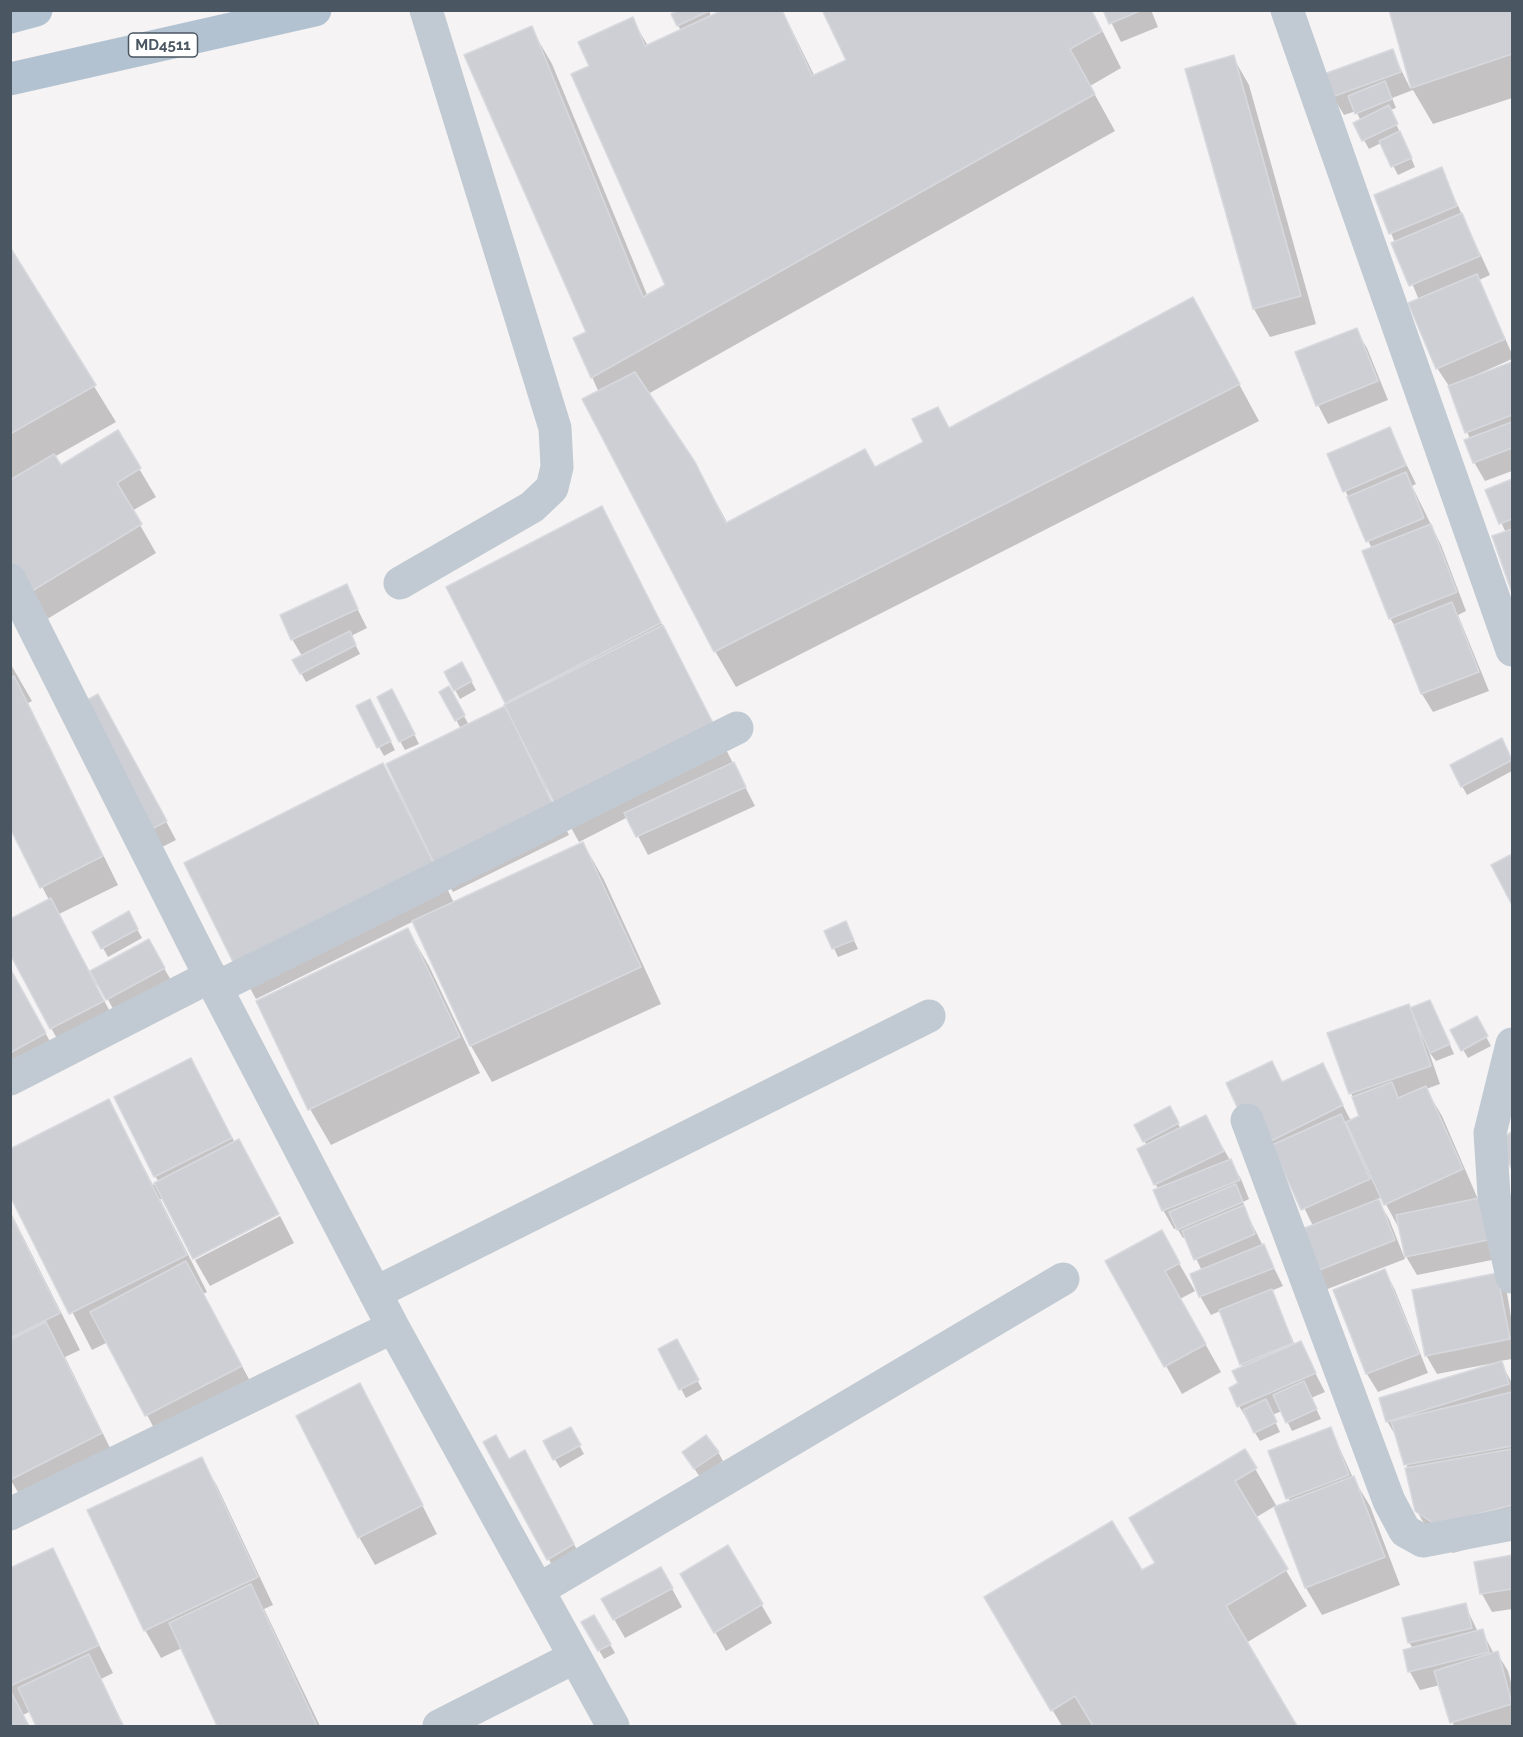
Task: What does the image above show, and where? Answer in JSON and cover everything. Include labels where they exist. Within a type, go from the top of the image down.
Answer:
[{"type":"main road","points":[[10,17],[36,10]]},
{"type":"main road","name":"MD4511","points":[[10,79],[315,10]]},
{"type":"street","points":[[400,583],[532,507],[552,488],[557,466],[555,428],[426,10]]},
{"type":"street","points":[[1287,10],[1512,650]]},
{"type":"street","points":[[10,580],[213,982],[393,1328],[613,1726]]},
{"type":"street","points":[[10,1079],[737,728]]},
{"type":"street","points":[[375,1293],[929,1016]]},
{"type":"street","points":[[1512,1044],[1490,1133],[1494,1195],[1512,1277]]},
{"type":"street","points":[[1247,1120],[1389,1501],[1405,1531],[1423,1541],[1512,1524]]},
{"type":"street","points":[[538,1590],[1063,1279]]},
{"type":"street","points":[[10,1514],[393,1328]]},
{"type":"street","points":[[439,1726],[575,1658]]},
{"type":"building","points":[[679,10],[709,11],[677,26],[671,14]]},
{"type":"building","points":[[723,10],[782,10],[812,76],[846,60],[822,10],[1091,10],[1102,31],[1070,49],[1095,94],[591,378],[573,338],[586,332],[464,55],[532,26],[643,297],[665,285],[571,74],[589,66],[578,42],[633,17],[645,46]]},
{"type":"building","points":[[1103,10],[1142,10],[1109,24]]},
{"type":"building","points":[[1389,10],[1512,10],[1512,54],[1411,88]]},
{"type":"building","points":[[1393,49],[1401,72],[1332,97],[1324,74]]},
{"type":"building","points":[[1234,55],[1301,296],[1253,309],[1185,69]]},
{"type":"building","points":[[1385,81],[1392,99],[1355,114],[1348,96]]},
{"type":"building","points":[[1389,105],[1398,124],[1362,141],[1353,123]]},
{"type":"building","points":[[1400,131],[1412,158],[1391,167],[1379,141]]},
{"type":"building","points":[[1442,167],[1457,206],[1389,234],[1374,195]]},
{"type":"building","points":[[1462,213],[1480,256],[1409,286],[1391,243]]},
{"type":"building","points":[[10,247],[96,385],[10,434]]},
{"type":"building","points":[[1477,274],[1505,339],[1436,369],[1408,303]]},
{"type":"building","points":[[1193,297],[1240,384],[714,652],[582,399],[635,372],[695,462],[726,523],[865,449],[875,467],[923,442],[912,419],[938,407],[949,428]]},
{"type":"building","points":[[1357,328],[1378,381],[1316,406],[1295,352]]},
{"type":"building","points":[[1512,362],[1512,415],[1465,433],[1448,386]]},
{"type":"building","points":[[1512,422],[1512,448],[1473,463],[1464,440]]},
{"type":"building","points":[[1390,427],[1406,465],[1343,492],[1327,454]]},
{"type":"building","points":[[118,430],[141,468],[117,483],[142,524],[27,594],[10,567],[10,480],[54,454],[61,465]]},
{"type":"building","points":[[1406,472],[1424,518],[1366,542],[1347,497]]},
{"type":"building","points":[[1512,479],[1512,519],[1499,524],[1485,490]]},
{"type":"building","points":[[602,506],[661,623],[505,703],[446,587]]},
{"type":"building","points":[[1431,524],[1457,592],[1389,619],[1362,551]]},
{"type":"building","points":[[1512,529],[1512,593],[1492,536]]},
{"type":"building","points":[[347,584],[358,609],[291,640],[280,615]]},
{"type":"building","points":[[1452,602],[1479,672],[1421,694],[1394,625]]},
{"type":"building","points":[[663,625],[715,727],[556,806],[504,705]]},
{"type":"building","points":[[350,631],[356,645],[300,674],[292,660]]},
{"type":"building","points":[[462,662],[472,681],[454,691],[444,672]]},
{"type":"building","points":[[14,676],[103,856],[40,888],[10,828],[10,678]]},
{"type":"building","points":[[449,686],[465,715],[455,721],[439,692]]},
{"type":"building","points":[[392,689],[415,734],[399,742],[377,697]]},
{"type":"building","points":[[98,694],[167,821],[148,831],[80,704]]},
{"type":"building","points":[[370,699],[391,741],[377,748],[356,706]]},
{"type":"building","points":[[505,706],[554,807],[435,865],[386,764]]},
{"type":"building","points":[[1502,738],[1512,760],[1461,787],[1450,765]]},
{"type":"building","points":[[734,762],[746,787],[636,837],[624,813]]},
{"type":"building","points":[[383,763],[434,864],[234,964],[184,863]]},
{"type":"building","points":[[583,842],[641,967],[470,1046],[412,921]]},
{"type":"building","points":[[1512,854],[1512,905],[1491,865]]},
{"type":"building","points":[[51,898],[104,1001],[50,1029],[10,954],[10,919]]},
{"type":"building","points":[[129,911],[138,929],[101,949],[92,932]]},
{"type":"building","points":[[846,921],[854,940],[832,949],[824,931]]},
{"type":"building","points":[[408,928],[460,1037],[308,1110],[256,1001]]},
{"type":"building","points":[[149,939],[165,968],[106,1000],[90,971]]},
{"type":"building","points":[[10,968],[46,1033],[10,1053]]},
{"type":"building","points":[[1430,1000],[1450,1044],[1430,1053],[1410,1008]]},
{"type":"building","points":[[1409,1004],[1431,1066],[1349,1094],[1327,1033]]},
{"type":"building","points":[[1477,1016],[1488,1036],[1461,1051],[1450,1030]]},
{"type":"building","points":[[191,1058],[232,1138],[154,1177],[114,1097]]},
{"type":"building","points":[[1272,1061],[1282,1082],[1323,1063],[1343,1105],[1265,1144],[1238,1109],[1226,1083]]},
{"type":"building","points":[[1392,1082],[1398,1098],[1426,1086],[1463,1169],[1384,1205],[1346,1122],[1359,1116],[1352,1097]]},
{"type":"building","points":[[109,1099],[187,1255],[69,1314],[10,1196],[10,1149]]},
{"type":"building","points":[[1170,1106],[1179,1123],[1143,1142],[1134,1125]]},
{"type":"building","points":[[1341,1114],[1370,1179],[1301,1210],[1272,1145]]},
{"type":"building","points":[[1206,1115],[1224,1151],[1154,1185],[1137,1149]]},
{"type":"building","points":[[1512,1132],[1512,1170],[1497,1140]]},
{"type":"building","points":[[239,1139],[279,1214],[193,1259],[154,1183]]},
{"type":"building","points":[[1231,1159],[1240,1180],[1162,1211],[1153,1190]]},
{"type":"building","points":[[1236,1184],[1243,1202],[1177,1230],[1169,1212]]},
{"type":"building","points":[[1479,1198],[1488,1240],[1405,1257],[1396,1215]]},
{"type":"building","points":[[1379,1199],[1395,1240],[1312,1273],[1297,1231]]},
{"type":"building","points":[[1244,1205],[1255,1234],[1194,1260],[1182,1231]]},
{"type":"building","points":[[10,1213],[60,1313],[10,1338]]},
{"type":"building","points":[[1162,1230],[1180,1263],[1165,1271],[1206,1344],[1164,1367],[1105,1261]]},
{"type":"building","points":[[1264,1244],[1274,1268],[1199,1297],[1190,1274]]},
{"type":"building","points":[[186,1261],[242,1366],[145,1416],[90,1312]]},
{"type":"building","points":[[1385,1269],[1419,1354],[1366,1374],[1333,1290]]},
{"type":"building","points":[[1497,1273],[1510,1339],[1425,1356],[1412,1290]]},
{"type":"building","points":[[1272,1289],[1293,1343],[1240,1365],[1219,1310]]},
{"type":"building","points":[[46,1322],[102,1433],[10,1480],[10,1340]]},
{"type":"building","points":[[677,1339],[699,1380],[679,1390],[658,1349]]},
{"type":"building","points":[[1301,1341],[1316,1373],[1237,1407],[1229,1388],[1238,1383],[1232,1371]]},
{"type":"building","points":[[1502,1361],[1509,1384],[1386,1422],[1379,1398]]},
{"type":"building","points":[[1304,1381],[1317,1409],[1286,1423],[1273,1395]]},
{"type":"building","points":[[360,1383],[423,1505],[358,1538],[296,1416]]},
{"type":"building","points":[[1512,1392],[1512,1446],[1404,1465],[1391,1421]]},
{"type":"building","points":[[1266,1399],[1277,1422],[1254,1433],[1243,1410]]},
{"type":"building","points":[[571,1427],[581,1445],[553,1460],[543,1441]]},
{"type":"building","points":[[1331,1427],[1349,1475],[1286,1499],[1268,1451]]},
{"type":"building","points":[[496,1435],[509,1459],[525,1450],[574,1544],[547,1560],[483,1442]]},
{"type":"building","points":[[706,1435],[719,1452],[694,1469],[682,1452]]},
{"type":"building","points":[[1245,1449],[1257,1468],[1235,1481],[1288,1569],[1226,1606],[1297,1726],[1093,1726],[1075,1696],[1051,1711],[984,1597],[1112,1521],[1142,1570],[1155,1563],[1129,1518]]},
{"type":"building","points":[[1512,1449],[1512,1505],[1436,1525],[1415,1511],[1405,1468]]},
{"type":"building","points":[[202,1457],[258,1577],[144,1631],[87,1510]]},
{"type":"building","points":[[1354,1476],[1385,1557],[1305,1588],[1274,1507]]},
{"type":"building","points":[[728,1545],[763,1604],[714,1633],[680,1574]]},
{"type":"building","points":[[53,1548],[99,1645],[10,1686],[10,1568]]},
{"type":"building","points":[[1512,1555],[1512,1589],[1480,1594],[1474,1562]]},
{"type":"building","points":[[661,1567],[673,1588],[613,1620],[601,1599]]},
{"type":"building","points":[[251,1584],[317,1726],[217,1726],[169,1623]]},
{"type":"building","points":[[1466,1603],[1472,1628],[1408,1643],[1402,1618]]},
{"type":"building","points":[[594,1615],[611,1644],[598,1651],[581,1622]]},
{"type":"building","points":[[1483,1629],[1489,1652],[1408,1672],[1403,1650]]},
{"type":"building","points":[[1498,1651],[1512,1704],[1450,1723],[1434,1671]]},
{"type":"building","points":[[89,1654],[123,1726],[36,1726],[18,1688]]},
{"type":"building","points":[[10,1690],[29,1726],[10,1726]]}]
